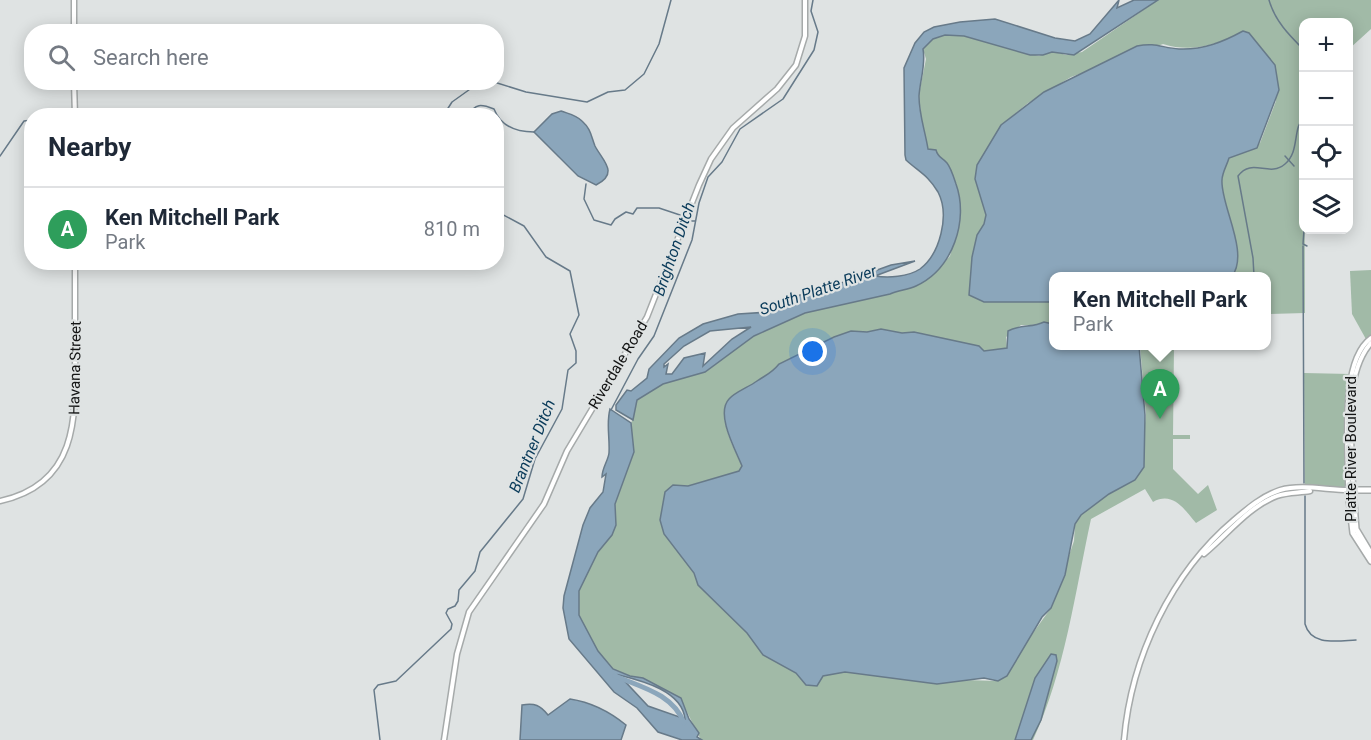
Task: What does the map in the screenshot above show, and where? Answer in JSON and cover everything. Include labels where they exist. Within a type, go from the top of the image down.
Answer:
[{"type":"main road","points":[[1351,490],[1371,490]]},
{"type":"main road","name":"Platte River Boulevard","points":[[1351,490],[1356,529],[1371,555]]},
{"type":"main road","name":"Platte River Boulevard","points":[[1351,490],[1349,518],[1353,533],[1371,561]]},
{"type":"street","points":[[74,0],[74,24]]},
{"type":"street","name":"Riverdale Road","points":[[444,740],[457,654],[469,612],[546,501],[567,451],[647,317],[711,159],[733,128],[777,89],[796,64],[805,36],[805,0]]},
{"type":"street","points":[[74,90],[75,108]]},
{"type":"street","name":"Havana Street","points":[[0,501],[31,488],[53,469],[67,448],[75,418],[75,270]]},
{"type":"street","name":"Platte River Boulevard","points":[[1351,490],[1349,377],[1356,358],[1371,338]]},
{"type":"street","name":"Platte River Boulevard","points":[[1351,490],[1353,381],[1359,360],[1371,343]]},
{"type":"street","points":[[1124,740],[1134,682],[1150,635],[1172,594],[1207,546],[1272,493],[1290,488],[1351,490]]},
{"type":"green space","points":[[1158,0],[1371,0],[1371,29],[1353,45],[1353,18],[1299,18],[1299,234],[1305,234],[1305,313],[1271,314],[1271,272],[1234,272],[1238,255],[1222,177],[1229,158],[1260,143],[1276,101],[1268,56],[1249,33],[1243,31],[1214,44],[1194,48],[1163,44],[1071,77],[1028,103],[1001,125],[977,165],[975,179],[986,215],[984,224],[1002,302],[1049,302],[1049,324],[1021,325],[1006,337],[1007,348],[984,351],[914,332],[902,333],[881,329],[867,332],[851,331],[779,364],[769,374],[732,396],[725,405],[725,422],[742,466],[739,471],[688,486],[673,485],[660,520],[664,534],[694,573],[698,585],[747,633],[763,655],[797,673],[806,685],[830,673],[845,672],[896,678],[998,681],[1051,608],[1074,541],[1075,524],[1081,515],[1109,494],[1135,480],[1144,467],[1142,447],[1146,415],[1140,350],[1174,350],[1173,435],[1190,435],[1190,439],[1173,439],[1173,469],[1198,494],[1208,485],[1217,510],[1196,523],[1178,503],[1166,499],[1153,502],[1145,489],[1091,519],[1061,659],[1044,714],[1033,740],[701,740],[680,698],[643,678],[630,676],[613,669],[598,651],[579,615],[579,591],[602,545],[612,535],[616,517],[615,504],[634,452],[630,428],[637,400],[663,384],[705,372],[754,336],[805,313],[908,288],[930,277],[950,256],[961,214],[957,187],[948,164],[928,149],[922,128],[919,94],[926,59],[923,49],[933,39],[945,35],[964,36],[1039,56],[1052,51],[1066,55],[1082,52]]},
{"type":"green space","points":[[1371,270],[1371,338],[1367,341],[1352,314],[1350,271]]},
{"type":"green space","points":[[1304,373],[1350,374],[1348,490],[1305,488]]},
{"type":"water","points":[[1119,0],[1117,8],[1134,0],[1158,0],[1074,55],[1052,52],[1030,55],[964,36],[945,35],[933,39],[923,49],[920,110],[928,149],[936,150],[947,163],[960,198],[959,228],[955,242],[940,268],[929,278],[913,287],[805,313],[754,336],[705,372],[663,384],[637,400],[633,420],[616,410],[616,405],[627,390],[631,391],[647,378],[649,369],[679,338],[703,324],[738,314],[770,312],[800,295],[819,291],[891,265],[915,261],[875,276],[892,277],[910,274],[927,262],[941,234],[943,212],[941,201],[931,182],[906,160],[905,155],[904,68],[915,43],[924,32],[934,27],[960,22],[995,19],[1055,38],[1075,41],[1090,34]],"holes":[[[751,327],[732,339],[703,366],[705,353],[684,358],[672,374],[666,374],[668,364],[664,367],[664,364],[684,346],[710,331]]]},
{"type":"water","points":[[1243,31],[1249,33],[1275,65],[1279,90],[1257,148],[1229,158],[1223,175],[1223,190],[1238,255],[1234,272],[1049,272],[1049,302],[984,302],[969,295],[972,257],[977,235],[984,224],[986,215],[975,179],[977,165],[1001,125],[1044,92],[1137,46],[1149,45],[1179,49],[1205,47]]},
{"type":"water","points":[[561,111],[577,117],[585,124],[605,161],[607,176],[596,185],[578,176],[534,132],[552,114]]},
{"type":"water","points":[[1049,323],[1049,350],[1139,350],[1145,415],[1144,467],[1135,480],[1109,494],[1081,515],[1075,524],[1065,575],[1051,608],[1042,617],[1007,676],[998,681],[984,678],[937,684],[845,672],[823,676],[817,686],[806,685],[796,673],[763,655],[747,633],[698,585],[694,573],[664,534],[660,520],[665,492],[673,485],[688,486],[739,471],[742,466],[725,423],[725,406],[729,399],[769,374],[779,364],[851,331],[867,332],[881,329],[902,333],[914,332],[979,346],[984,351],[1007,348],[1008,331],[1017,327]]},
{"type":"water","points":[[610,409],[631,423],[634,452],[615,504],[616,525],[612,535],[598,552],[579,591],[579,615],[598,651],[613,669],[630,676],[643,678],[681,698],[689,719],[699,733],[697,737],[702,740],[682,740],[658,732],[637,708],[614,692],[569,639],[563,608],[564,596],[583,525],[590,508],[603,492],[606,474],[602,477],[602,474],[609,453]],"holes":[[[619,675],[650,684],[669,694],[677,701],[685,719],[648,706]]]},
{"type":"water","points":[[1051,654],[1056,655],[1057,661],[1041,720],[1031,740],[1015,740],[1035,678]]},
{"type":"water","points":[[570,699],[600,708],[626,725],[621,740],[520,740],[522,705],[537,706],[548,715]]},
{"type":"waterway","name":"Brantner Ditch","points":[[504,85],[526,92],[587,102],[608,92],[625,90],[644,74],[659,44],[671,0]]},
{"type":"waterway","name":"Brighton Ditch","points":[[611,410],[638,359],[654,336],[692,240],[699,203],[708,177],[722,162],[740,129],[783,99],[814,50],[818,32],[811,11],[813,0]]},
{"type":"waterway","points":[[1269,0],[1279,21],[1299,45]]},
{"type":"waterway","name":"Brantner Ditch","points":[[448,108],[452,102],[469,90]]},
{"type":"waterway","points":[[474,108],[479,106],[491,108]]},
{"type":"waterway","points":[[0,156],[24,121]]},
{"type":"waterway","points":[[504,123],[521,131],[534,132]]},
{"type":"waterway","points":[[1254,272],[1238,176],[1249,168],[1273,169],[1285,164],[1293,153],[1299,125]]},
{"type":"waterway","points":[[1285,156],[1294,166]]},
{"type":"waterway","points":[[586,184],[584,199],[594,220],[611,225],[615,219],[626,212],[633,214],[637,208],[659,208],[683,216]]},
{"type":"waterway","name":"Brantner Ditch","points":[[380,740],[374,690],[378,685],[396,681],[451,629],[452,624],[446,613],[448,609],[455,606],[459,590],[475,571],[480,552],[523,499],[535,459],[562,409],[568,370],[576,363],[576,351],[570,334],[579,315],[570,271],[546,257],[524,226],[504,215]]},
{"type":"waterway","name":"Brighton Ditch","points":[[689,221],[695,221]]},
{"type":"waterway","points":[[1304,234],[1303,244],[1307,246]]},
{"type":"waterway","points":[[1303,246],[1304,483]]},
{"type":"waterway","points":[[1305,496],[1305,624],[1308,631],[1318,639],[1325,641],[1356,640]]},
{"type":"waterway","name":"South Platte River","points":[[615,676],[664,698],[679,713],[684,723]]},
{"type":"place","name":"Ken Mitchell Park","points":[[1160,419]]}]
